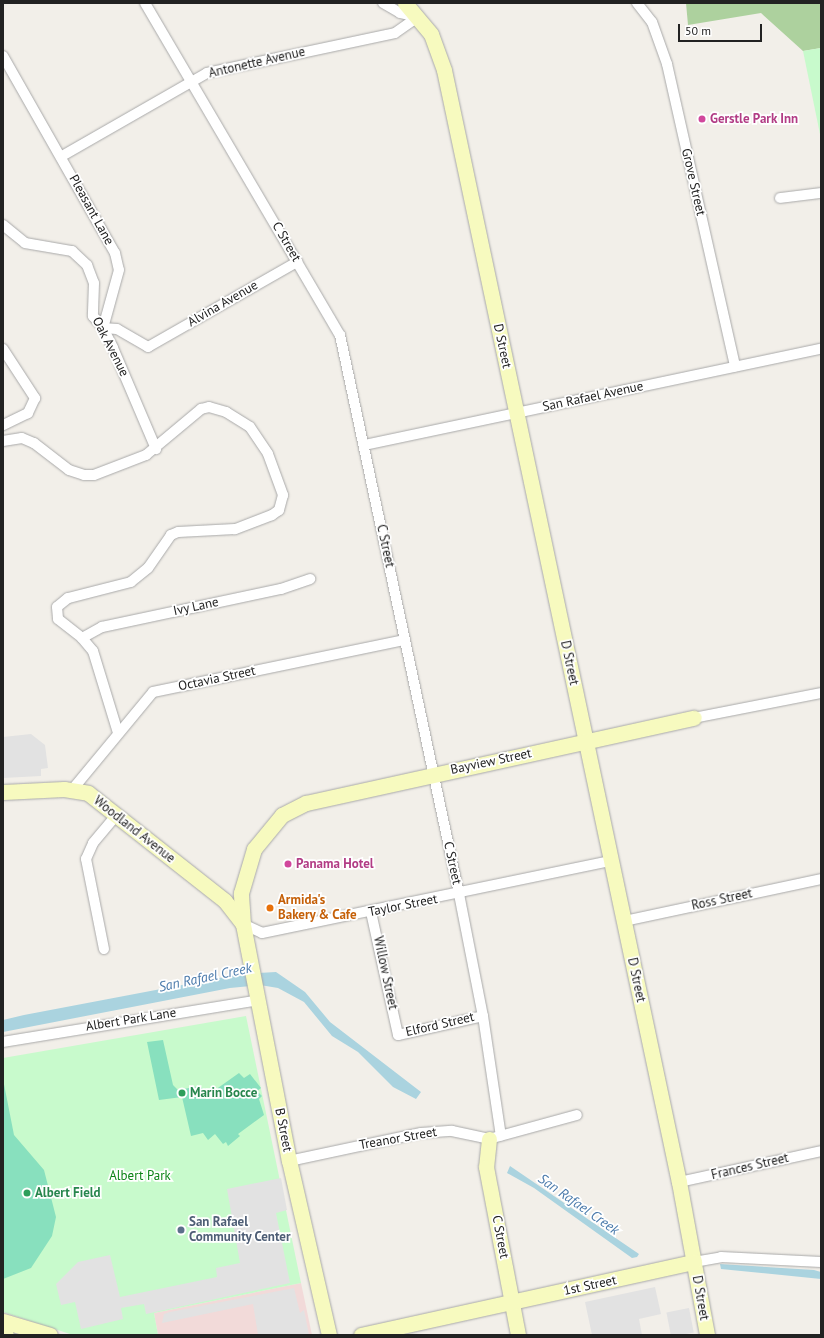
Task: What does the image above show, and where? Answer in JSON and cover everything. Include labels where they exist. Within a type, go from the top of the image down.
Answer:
[{"type":"street","name":"C Street","points":[[145,3],[193,81],[340,335],[432,774],[459,894],[483,1016],[495,1138],[486,1167],[518,1335]]},
{"type":"street","points":[[383,3],[400,13],[418,17]]},
{"type":"street","name":"D Street","points":[[405,3],[433,37],[442,63],[679,1182],[707,1335]]},
{"type":"street","name":"Grove Street","points":[[637,3],[652,22],[667,64],[735,366]]},
{"type":"street","name":"Antonette Avenue","points":[[62,156],[207,73],[395,33],[418,17]]},
{"type":"street","name":"Pleasant Lane","points":[[3,56],[62,156],[115,253],[119,270],[103,328]]},
{"type":"street","points":[[780,198],[821,193]]},
{"type":"street","name":"Oak Avenue","points":[[3,225],[25,243],[72,251],[81,257],[94,283],[93,316],[103,328],[156,449]]},
{"type":"street","name":"Alvina Avenue","points":[[103,328],[117,329],[148,347],[297,262]]},
{"type":"street","points":[[3,349],[35,398],[28,413],[3,425]]},
{"type":"street","name":"San Rafael Avenue","points":[[364,445],[821,349]]},
{"type":"street","points":[[3,441],[22,438],[69,470],[84,475],[110,471],[156,449],[201,409],[216,407],[250,428],[264,445],[283,496],[282,502],[272,515],[247,526],[217,532],[178,532],[172,535],[148,568],[131,582],[68,598],[57,607],[58,619],[82,638],[99,663],[118,732]]},
{"type":"street","name":"Ivy Lane","points":[[82,638],[102,627],[281,589],[310,579]]},
{"type":"street","name":"Octavia Street","points":[[72,790],[118,732],[153,692],[404,640]]},
{"type":"street","name":"Bayview Street","points":[[243,924],[241,893],[245,875],[254,849],[282,815],[306,803],[333,795],[821,692]]},
{"type":"street","name":"Woodland Avenue","points":[[3,792],[72,790],[88,793],[225,900],[243,924]]},
{"type":"street","points":[[104,949],[86,859],[93,843],[116,816]]},
{"type":"street","name":"Taylor Street","points":[[243,924],[262,933],[459,894],[611,861]]},
{"type":"street","name":"Ross Street","points":[[624,921],[821,879]]},
{"type":"street","name":"Willow Street","points":[[371,912],[398,1035]]},
{"type":"street","name":"B Street","points":[[243,924],[259,1000],[289,1161],[329,1335]]},
{"type":"street","name":"Albert Park Lane","points":[[3,1042],[259,1000]]},
{"type":"street","name":"Elford Street","points":[[398,1035],[483,1016]]},
{"type":"street","name":"Treanor Street","points":[[289,1161],[421,1132],[452,1131],[495,1138],[577,1115]]},
{"type":"street","name":"Frances Street","points":[[679,1182],[821,1151]]},
{"type":"street","name":"1st Street","points":[[361,1335],[721,1257],[821,1262]]},
{"type":"street","points":[[3,1321],[50,1335]]},
{"type":"shaded area","points":[[31,734],[45,745],[48,768],[41,769],[41,776],[3,778],[3,737]]},
{"type":"shaded area","points":[[281,1178],[287,1210],[276,1213],[290,1283],[146,1314],[144,1304],[121,1308],[123,1319],[81,1329],[75,1302],[61,1305],[56,1284],[78,1262],[110,1255],[120,1297],[217,1277],[216,1268],[240,1263],[227,1189]]},
{"type":"shaded area","points":[[301,1283],[312,1335],[158,1335],[154,1313]]},
{"type":"shaded area","points":[[655,1287],[661,1314],[639,1319],[642,1335],[592,1335],[585,1302]]},
{"type":"shaded area","points":[[294,1288],[300,1313],[304,1310],[309,1335],[258,1335],[253,1304],[162,1323],[164,1314],[170,1312]]},
{"type":"shaded area","points":[[689,1308],[694,1333],[671,1335],[666,1312]]},
{"type":"green space","points":[[686,3],[821,3],[821,48],[803,51],[761,13],[688,25]]},
{"type":"green space","points":[[821,48],[821,139],[803,51]]},
{"type":"green space","name":"Albert Park","points":[[246,1016],[301,1283],[154,1313],[158,1335],[73,1335],[3,1312],[3,1058]]},
{"type":"green space","name":"Marin Bocce","points":[[163,1040],[173,1085],[178,1090],[200,1086],[208,1095],[239,1073],[244,1078],[250,1074],[261,1088],[257,1091],[262,1096],[259,1099],[264,1115],[238,1134],[240,1136],[228,1146],[226,1142],[223,1144],[215,1134],[208,1140],[203,1133],[191,1136],[182,1097],[159,1100],[147,1042]]},
{"type":"green space","name":"Albert Field","points":[[3,1079],[14,1135],[44,1170],[56,1217],[52,1236],[31,1268],[3,1279]]},
{"type":"water","points":[[276,972],[305,992],[330,1022],[421,1092],[416,1099],[393,1087],[358,1052],[332,1036],[304,1002],[278,988],[260,985],[230,988],[3,1032],[3,1020],[24,1015],[240,974]]},
{"type":"water","points":[[510,1166],[639,1254],[637,1257],[632,1258],[534,1188],[507,1173]]},
{"type":"water","points":[[720,1264],[814,1270],[821,1272],[821,1279],[721,1269]]},
{"type":"place","name":"Gerstle Park Inn","points":[[702,119]]},
{"type":"place","name":"Panama Hotel","points":[[288,864]]},
{"type":"place","name":"Armida's Bakery & Cafe","points":[[270,908]]},
{"type":"place","name":"Marin Bocce","points":[[182,1093]]},
{"type":"place","name":"Albert Field","points":[[27,1193]]},
{"type":"place","name":"San Rafael Community Center","points":[[181,1230]]},
{"type":"water label","name":"San Rafael Creek","points":[[205,977]]},
{"type":"water label","name":"San Rafael Creek","points":[[579,1204]]}]
